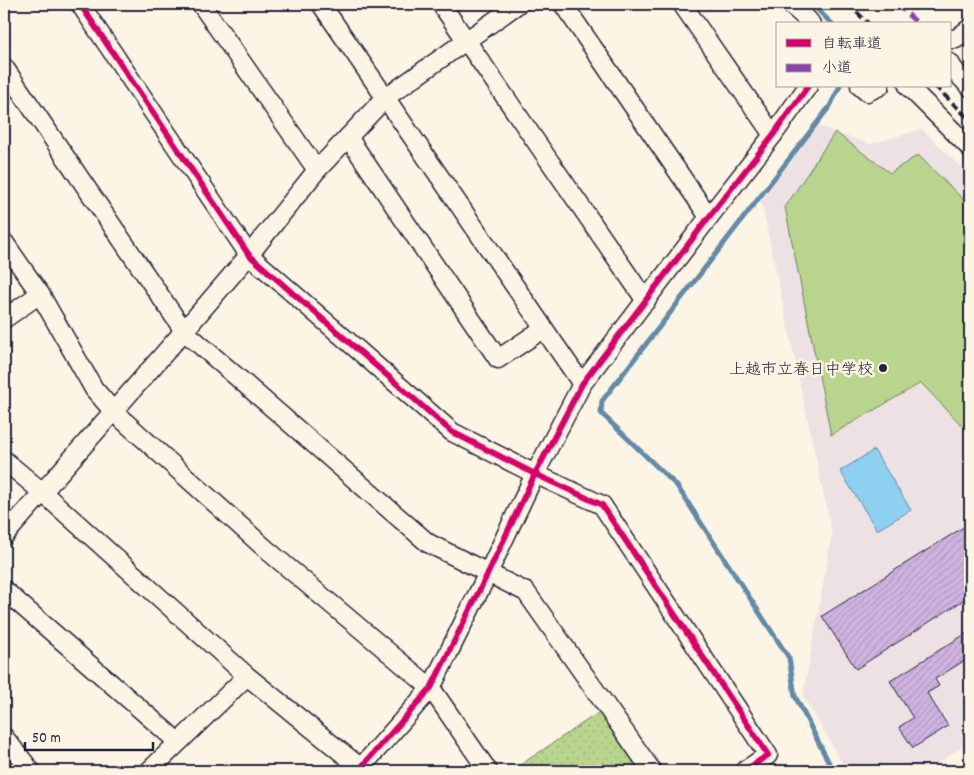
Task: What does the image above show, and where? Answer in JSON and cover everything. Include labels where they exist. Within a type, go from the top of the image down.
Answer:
[{"type":"street","points":[[80,4],[249,255],[452,432],[602,505],[768,755],[744,771]]},
{"type":"street","points":[[201,4],[317,170]]},
{"type":"street","points":[[321,4],[582,384]]},
{"type":"street","points":[[441,4],[646,301]]},
{"type":"street","points":[[4,536],[249,255],[317,170],[385,98],[518,4]]},
{"type":"street","points":[[563,4],[709,217]]},
{"type":"street","points":[[682,4],[773,135]]},
{"type":"street","points":[[790,4],[810,22]]},
{"type":"street","points":[[952,66],[970,87]]},
{"type":"street","points":[[4,67],[184,331],[428,543],[526,592],[652,771]]},
{"type":"street","points":[[4,460],[247,676],[360,770],[431,688],[535,474],[582,384],[773,135],[807,88]]},
{"type":"street","points":[[862,88],[867,92],[876,88]]},
{"type":"street","points":[[910,88],[970,148]]},
{"type":"street","points":[[348,137],[498,359],[543,329]]},
{"type":"street","points":[[4,242],[40,294],[94,389],[114,412],[267,550],[431,688],[488,771]]},
{"type":"street","points":[[4,319],[40,294]]},
{"type":"street","points":[[4,590],[178,742]]},
{"type":"street","points":[[149,771],[247,676]]},
{"type":"street","points":[[4,737],[31,771]]},
{"type":"shaded area","name":"上越市立春日中学校","points":[[818,126],[870,144],[922,129],[970,176],[970,741],[927,771],[847,771],[803,696],[832,534],[761,201]]},
{"type":"green space","points":[[835,132],[890,173],[918,155],[970,206],[970,434],[921,383],[831,435],[785,207]]},
{"type":"green space","points":[[601,711],[641,771],[511,771]]},
{"type":"water","points":[[874,450],[911,510],[877,530],[840,471]]},
{"type":"building","points":[[970,523],[970,596],[856,669],[822,616]]},
{"type":"building","points":[[970,631],[970,657],[935,679],[939,686],[927,693],[948,726],[913,748],[899,727],[913,718],[890,681]]},
{"type":"waterway","points":[[812,4],[830,22]]},
{"type":"waterway","points":[[833,771],[795,696],[789,658],[677,486],[601,413],[602,401],[830,106],[839,88]]},
{"type":"railway","points":[[848,4],[867,22]]},
{"type":"railway","points":[[937,88],[970,120]]},
{"type":"marked path","points":[[897,4],[916,22]]},
{"type":"cycle path","points":[[80,4],[249,255],[452,432],[602,505],[768,755],[744,771]]},
{"type":"cycle path","points":[[358,771],[431,688],[535,474],[582,384],[773,135],[807,88]]},
{"type":"place","name":"上越市立春日中学校","points":[[883,368]]}]
